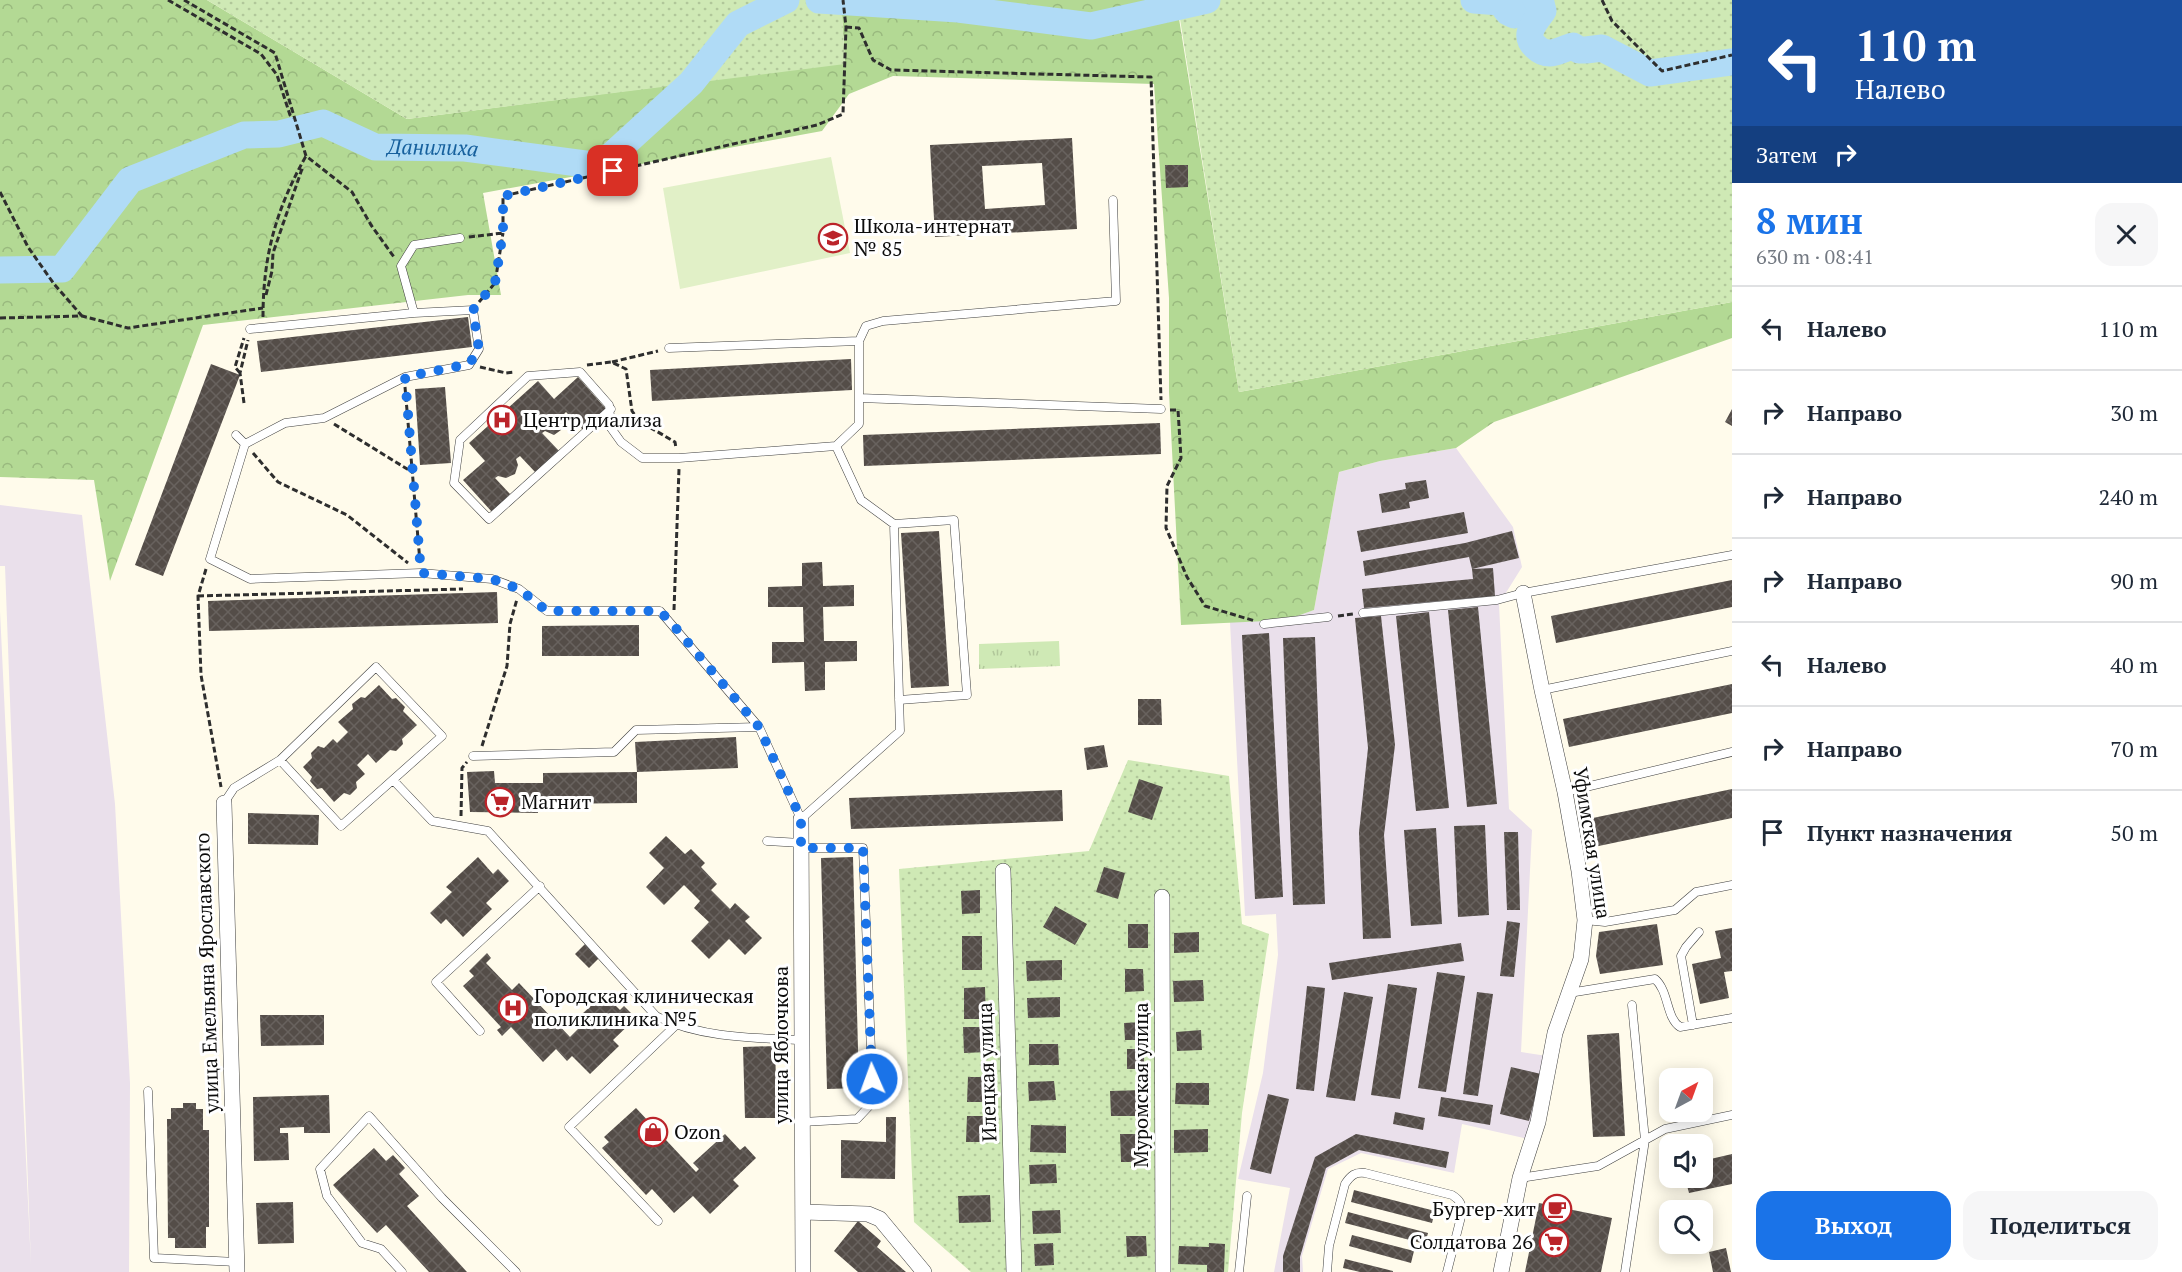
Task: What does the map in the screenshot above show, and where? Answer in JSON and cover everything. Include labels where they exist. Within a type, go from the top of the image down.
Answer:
[{"type":"street","name":"Уфимская улица","points":[[1501,1272],[1520,1178],[1538,1122],[1555,1033],[1581,959],[1585,920],[1565,792],[1523,593]]},
{"type":"street","name":"улица Емельяна Ярославского","points":[[224,803],[237,1267]]},
{"type":"street","name":"улица Яблочкова","points":[[801,819],[803,1272]]},
{"type":"street","name":"Илецкая улица","points":[[1003,871],[1014,1272]]},
{"type":"street","name":"Муромская улица","points":[[1162,897],[1163,1272]]},
{"type":"street","points":[[802,1212],[868,1214],[880,1219],[924,1272]]},
{"type":"lane","points":[[610,409],[489,519],[454,483],[460,440],[528,376],[580,372],[610,409],[611,428],[621,442],[642,458],[679,458],[836,446],[859,424],[859,342],[866,326],[883,321],[1116,301],[1113,200]]},
{"type":"lane","points":[[414,313],[401,266],[414,245],[460,238]]},
{"type":"lane","points":[[250,329],[414,313],[473,310],[479,350],[469,364],[405,377],[324,418],[285,423],[245,444],[210,559],[250,579],[421,573],[492,579],[519,589],[547,611],[660,611],[759,727],[801,819],[900,731],[894,524]]},
{"type":"lane","points":[[669,348],[859,342]]},
{"type":"lane","points":[[859,398],[1161,410]]},
{"type":"lane","points":[[236,435],[245,444]]},
{"type":"lane","points":[[836,446],[861,500],[894,524],[954,520],[967,695],[899,700]]},
{"type":"lane","points":[[1363,613],[1497,600],[1523,593],[1732,555]]},
{"type":"lane","points":[[1264,624],[1328,617]]},
{"type":"lane","points":[[1542,690],[1732,651]]},
{"type":"lane","points":[[224,803],[234,788],[280,760],[376,667],[442,736],[341,826],[280,760]]},
{"type":"lane","points":[[473,756],[614,752],[636,730],[759,727]]},
{"type":"lane","points":[[1565,792],[1732,752]]},
{"type":"lane","points":[[393,780],[432,821],[488,831],[656,1016],[675,1026],[741,1038],[802,1040]]},
{"type":"lane","points":[[767,841],[863,848],[873,1102],[857,1119],[802,1122]]},
{"type":"lane","points":[[1585,920],[1605,922],[1675,910],[1696,892],[1732,885]]},
{"type":"lane","points":[[480,1031],[436,982],[540,886]]},
{"type":"lane","points":[[1693,1025],[1681,956],[1686,946],[1699,932]]},
{"type":"lane","points":[[1568,994],[1655,979],[1661,985],[1676,1024],[1680,1027],[1732,1018]]},
{"type":"lane","points":[[1625,1272],[1645,1140],[1632,1005]]},
{"type":"lane","points":[[658,1221],[569,1127],[675,1026]]},
{"type":"lane","points":[[148,1091],[154,1258],[237,1267]]},
{"type":"lane","points":[[1520,1178],[1598,1166],[1665,1129],[1732,1115]]},
{"type":"lane","points":[[402,1272],[381,1250],[362,1243],[327,1196],[320,1169],[369,1116],[442,1198],[516,1272]]},
{"type":"lane","points":[[1326,1272],[1329,1246],[1345,1184],[1356,1172],[1452,1195],[1462,1205],[1446,1272]]},
{"type":"lane","points":[[1239,1272],[1247,1196]]},
{"type":"lane","points":[[1454,1242],[1506,1246]]},
{"type":"path","points":[[168,0],[261,54],[277,75],[290,116],[294,119]]},
{"type":"path","points":[[183,0],[275,53],[306,156],[352,192],[371,225],[401,266]]},
{"type":"path","points":[[473,310],[495,283],[503,232],[503,196],[817,125],[843,114],[846,27],[843,0]]},
{"type":"path","points":[[1602,0],[1612,21],[1662,71],[1732,55]]},
{"type":"path","points":[[846,27],[859,28],[873,60],[891,70],[1151,77],[1161,410],[1179,410],[1181,458],[1167,486],[1166,528],[1187,578],[1205,606],[1264,624]]},
{"type":"path","points":[[263,308],[270,240],[291,183],[306,156]]},
{"type":"path","points":[[263,308],[272,271],[273,253],[306,156]]},
{"type":"path","points":[[0,192],[28,247],[54,284],[82,316]]},
{"type":"path","points":[[460,238],[503,232]]},
{"type":"path","points":[[0,318],[82,316],[128,328],[263,308]]},
{"type":"path","points":[[244,403],[240,373],[250,329]]},
{"type":"path","points":[[611,362],[669,348]]},
{"type":"path","points":[[469,364],[498,370]]},
{"type":"path","points":[[405,377],[421,573]]},
{"type":"path","points":[[324,418],[412,472]]},
{"type":"path","points":[[245,444],[278,482],[347,515],[421,573]]},
{"type":"path","points":[[674,626],[678,474]]},
{"type":"path","points":[[210,559],[198,596],[201,675],[224,803]]},
{"type":"path","points":[[198,596],[466,589]]},
{"type":"path","points":[[461,827],[462,768],[482,747],[507,666],[510,624],[519,589]]},
{"type":"path","points":[[1328,617],[1363,613]]},
{"type":"shaded area","points":[[1456,448],[1513,527],[1522,567],[1499,604],[1509,809],[1532,830],[1521,1052],[1547,1056],[1528,1139],[1462,1124],[1454,1173],[1361,1153],[1328,1169],[1302,1256],[1303,1272],[1274,1272],[1290,1188],[1238,1179],[1263,1073],[1278,955],[1276,914],[1245,916],[1230,622],[1286,620],[1314,610],[1339,472],[1380,461]]},
{"type":"shaded area","points":[[0,505],[82,515],[115,804],[130,1083],[129,1272],[0,1272],[0,611],[31,1265],[5,566],[0,566]]},
{"type":"green space","points":[[0,0],[207,0],[407,119],[845,63],[841,0],[1176,0],[1239,392],[1732,302],[1732,338],[1494,422],[1456,448],[1380,461],[1339,472],[1314,610],[1286,620],[1181,625],[1169,392],[1169,298],[1154,84],[893,76],[849,94],[822,131],[483,193],[501,295],[468,295],[203,325],[110,581],[94,480],[0,477]]},
{"type":"green space","points":[[207,0],[841,0],[845,64],[407,119]]},
{"type":"green space","points":[[1177,0],[1732,0],[1732,302],[1239,392]]},
{"type":"green space","points":[[831,157],[850,253],[680,289],[663,188]]},
{"type":"green space","points":[[1059,641],[1060,666],[979,669],[979,644]]},
{"type":"green space","points":[[1128,760],[1229,776],[1242,924],[1269,934],[1242,1113],[1228,1272],[971,1272],[914,1222],[899,869],[1089,851]]},
{"type":"building","points":[[1072,138],[1077,229],[935,237],[930,145]],"holes":[[[1042,163],[1045,205],[985,209],[982,166]]]},
{"type":"building","points":[[1165,165],[1188,165],[1188,187],[1166,188]]},
{"type":"building","points":[[468,317],[472,347],[261,372],[257,341]]},
{"type":"building","points":[[851,359],[852,390],[652,401],[650,370]]},
{"type":"building","points":[[211,364],[240,375],[163,576],[135,565]]},
{"type":"building","points":[[578,377],[606,409],[583,430],[566,412],[561,417],[563,423],[561,430],[554,435],[545,431],[542,433],[560,452],[536,473],[520,456],[516,459],[518,465],[515,474],[506,478],[498,476],[495,478],[510,494],[492,512],[463,480],[485,461],[469,443],[538,381],[554,399]]},
{"type":"building","points":[[445,387],[451,463],[420,465],[415,389]]},
{"type":"building","points":[[1732,409],[1732,426],[1725,422]]},
{"type":"building","points":[[1160,423],[1161,454],[864,466],[863,435]]},
{"type":"building","points":[[1426,480],[1429,498],[1409,502],[1410,508],[1382,513],[1379,494],[1406,489],[1405,483]]},
{"type":"building","points":[[1464,512],[1468,533],[1361,552],[1357,531]]},
{"type":"building","points":[[939,531],[949,686],[911,688],[901,533]]},
{"type":"building","points":[[1512,531],[1519,558],[1472,569],[1469,557],[1365,576],[1363,561],[1465,543]]},
{"type":"building","points":[[822,562],[823,586],[854,585],[854,606],[823,607],[824,641],[857,641],[857,661],[825,662],[825,690],[805,691],[804,662],[772,663],[772,642],[804,642],[803,607],[768,607],[768,587],[802,586],[802,563]]},
{"type":"building","points":[[1493,568],[1495,596],[1364,608],[1362,589],[1473,579],[1472,569]]},
{"type":"building","points":[[1732,580],[1732,607],[1556,643],[1551,616]]},
{"type":"building","points":[[497,592],[498,623],[209,631],[208,601]]},
{"type":"building","points":[[1478,607],[1497,804],[1467,807],[1448,610]]},
{"type":"building","points":[[1429,612],[1449,808],[1416,811],[1396,616]]},
{"type":"building","points":[[1381,616],[1395,745],[1384,835],[1391,938],[1363,939],[1359,832],[1368,748],[1355,618]]},
{"type":"building","points":[[639,625],[639,656],[542,656],[542,626]]},
{"type":"building","points":[[1269,633],[1283,897],[1255,899],[1242,635]]},
{"type":"building","points":[[1315,637],[1325,904],[1293,905],[1283,638]]},
{"type":"building","points":[[1732,684],[1732,713],[1569,747],[1563,719]]},
{"type":"building","points":[[379,685],[392,699],[396,698],[405,707],[403,711],[417,725],[402,739],[403,744],[396,751],[390,750],[376,763],[368,754],[357,765],[365,774],[356,782],[357,788],[350,795],[344,793],[334,802],[322,788],[317,789],[310,781],[312,777],[303,767],[312,758],[311,753],[318,746],[324,748],[333,739],[337,743],[348,732],[338,722],[353,709],[352,704],[361,697],[365,698]]},
{"type":"building","points":[[1138,699],[1161,699],[1162,725],[1138,725]]},
{"type":"building","points":[[736,737],[738,768],[637,772],[635,742]]},
{"type":"building","points":[[1104,745],[1108,767],[1087,770],[1084,748]]},
{"type":"building","points":[[494,771],[495,783],[543,783],[543,773],[637,772],[637,803],[543,804],[537,805],[538,813],[470,812],[467,772]]},
{"type":"building","points":[[1139,779],[1163,787],[1152,820],[1128,812]]},
{"type":"building","points":[[1732,789],[1732,818],[1594,847],[1588,819]]},
{"type":"building","points":[[1062,790],[1063,821],[851,829],[849,798]]},
{"type":"building","points":[[248,813],[319,815],[318,845],[248,844]]},
{"type":"building","points":[[1485,825],[1489,915],[1458,917],[1454,826]]},
{"type":"building","points":[[1436,828],[1442,924],[1411,926],[1404,830]]},
{"type":"building","points":[[1504,832],[1518,832],[1520,910],[1507,910]]},
{"type":"building","points":[[666,836],[685,854],[691,849],[705,863],[701,867],[717,884],[711,890],[730,909],[735,903],[750,917],[745,921],[762,938],[745,955],[729,939],[709,959],[691,941],[709,922],[694,908],[700,901],[684,885],[664,905],[646,887],[664,868],[649,853]]},
{"type":"building","points":[[478,857],[493,874],[498,869],[509,881],[486,903],[492,909],[463,937],[446,919],[441,924],[430,913],[452,892],[446,887]]},
{"type":"building","points":[[853,857],[859,1088],[827,1089],[821,858]]},
{"type":"building","points":[[1104,867],[1125,873],[1118,899],[1096,892]]},
{"type":"building","points":[[980,890],[980,913],[962,914],[961,891]]},
{"type":"building","points":[[1055,906],[1087,924],[1075,945],[1043,927]]},
{"type":"building","points":[[1507,921],[1520,923],[1514,977],[1500,976]]},
{"type":"building","points":[[1128,924],[1148,924],[1148,948],[1128,948]]},
{"type":"building","points":[[1657,924],[1663,965],[1600,974],[1596,956],[1599,932]]},
{"type":"building","points":[[1732,928],[1732,971],[1724,972],[1729,998],[1700,1004],[1692,964],[1721,958],[1715,931]]},
{"type":"building","points":[[1199,932],[1199,952],[1174,953],[1174,933]]},
{"type":"building","points":[[962,936],[982,936],[982,970],[962,970]]},
{"type":"building","points":[[1461,943],[1464,961],[1332,980],[1329,963]]},
{"type":"building","points":[[585,944],[599,958],[589,968],[575,954]]},
{"type":"building","points":[[487,953],[491,958],[486,963],[512,990],[519,983],[570,1037],[578,1029],[572,1023],[604,994],[620,1010],[624,1006],[636,1018],[613,1040],[619,1046],[590,1074],[572,1056],[567,1061],[556,1049],[543,1062],[511,1027],[502,1036],[497,1030],[501,1027],[463,986],[474,976],[469,971]]},
{"type":"building","points":[[1062,960],[1062,980],[1027,981],[1026,961]]},
{"type":"building","points":[[1125,969],[1143,969],[1144,991],[1125,992]]},
{"type":"building","points":[[1437,972],[1465,976],[1446,1092],[1418,1088]]},
{"type":"building","points":[[1203,980],[1204,1001],[1174,1002],[1173,981]]},
{"type":"building","points":[[1388,984],[1417,988],[1400,1099],[1371,1095]]},
{"type":"building","points":[[1307,986],[1325,988],[1314,1091],[1296,1089]]},
{"type":"building","points":[[985,987],[986,1019],[964,1019],[964,988]]},
{"type":"building","points":[[1344,992],[1373,997],[1355,1101],[1326,1097]]},
{"type":"building","points":[[1477,992],[1493,994],[1478,1096],[1463,1094]]},
{"type":"building","points":[[1060,997],[1060,1017],[1028,1018],[1027,998]]},
{"type":"building","points":[[260,1015],[324,1015],[324,1045],[261,1046]]},
{"type":"building","points":[[1143,1022],[1143,1040],[1125,1040],[1124,1023]]},
{"type":"building","points":[[963,1027],[987,1027],[988,1052],[964,1053]]},
{"type":"building","points":[[1201,1030],[1202,1050],[1177,1051],[1176,1032]]},
{"type":"building","points":[[1619,1033],[1625,1136],[1593,1137],[1587,1035]]},
{"type":"building","points":[[1029,1044],[1058,1044],[1059,1065],[1029,1065]]},
{"type":"building","points":[[775,1046],[777,1118],[745,1118],[743,1047]]},
{"type":"building","points":[[1127,1049],[1144,1049],[1144,1069],[1127,1069]]},
{"type":"building","points":[[1511,1067],[1541,1074],[1529,1121],[1500,1114]]},
{"type":"building","points":[[968,1077],[990,1077],[990,1102],[967,1102]]},
{"type":"building","points":[[1054,1081],[1056,1100],[1029,1101],[1028,1082]]},
{"type":"building","points":[[1176,1083],[1209,1083],[1209,1105],[1175,1104]]},
{"type":"building","points":[[1143,1090],[1143,1116],[1111,1116],[1110,1091]]},
{"type":"building","points":[[1268,1094],[1289,1099],[1271,1174],[1250,1169]]},
{"type":"building","points":[[329,1095],[330,1133],[304,1133],[304,1127],[280,1128],[280,1133],[288,1133],[289,1160],[254,1161],[253,1097]]},
{"type":"building","points":[[1441,1097],[1493,1105],[1490,1125],[1438,1116]]},
{"type":"building","points":[[183,1103],[196,1103],[196,1109],[203,1109],[203,1130],[209,1130],[209,1227],[206,1227],[206,1248],[175,1248],[175,1238],[168,1238],[167,1119],[171,1119],[171,1108],[183,1108]]},
{"type":"building","points":[[636,1108],[696,1172],[699,1169],[693,1163],[725,1134],[740,1150],[745,1146],[756,1158],[733,1180],[739,1186],[710,1214],[693,1196],[674,1213],[652,1189],[646,1195],[602,1148],[609,1142],[604,1137]]},
{"type":"building","points":[[1395,1112],[1425,1118],[1423,1130],[1393,1124]]},
{"type":"building","points":[[967,1116],[987,1116],[986,1142],[966,1142]]},
{"type":"building","points":[[886,1117],[896,1117],[895,1179],[841,1178],[841,1140],[886,1142]]},
{"type":"building","points":[[1031,1125],[1066,1126],[1066,1153],[1030,1152]]},
{"type":"building","points":[[1208,1129],[1208,1152],[1174,1153],[1174,1130]]},
{"type":"building","points":[[1120,1134],[1147,1134],[1147,1162],[1121,1162]]},
{"type":"building","points":[[1356,1134],[1449,1152],[1446,1168],[1359,1150],[1326,1168],[1300,1257],[1300,1272],[1283,1272],[1283,1256],[1315,1157]]},
{"type":"building","points":[[374,1148],[386,1161],[393,1155],[405,1168],[399,1174],[419,1196],[407,1206],[467,1272],[429,1272],[386,1225],[377,1233],[333,1185]]},
{"type":"building","points":[[1732,1154],[1732,1184],[1713,1188],[1713,1158]]},
{"type":"building","points":[[1056,1164],[1057,1183],[1030,1184],[1029,1165]]},
{"type":"building","points":[[1688,1188],[1713,1188],[1689,1193]]},
{"type":"building","points":[[1354,1190],[1435,1211],[1432,1223],[1351,1202]]},
{"type":"building","points":[[990,1195],[991,1222],[959,1223],[958,1196]]},
{"type":"building","points":[[293,1202],[294,1243],[258,1244],[256,1203]]},
{"type":"building","name":"Солдатова 26","points":[[1539,1203],[1612,1218],[1601,1272],[1525,1272]]},
{"type":"building","points":[[1060,1210],[1061,1233],[1033,1234],[1032,1211]]},
{"type":"building","points":[[1348,1212],[1428,1233],[1425,1244],[1345,1223]]},
{"type":"building","points":[[858,1221],[881,1241],[877,1247],[906,1272],[858,1272],[834,1251]]},
{"type":"building","points":[[1352,1235],[1414,1251],[1411,1263],[1349,1246]]},
{"type":"building","points":[[1126,1236],[1146,1236],[1147,1256],[1127,1257]]},
{"type":"building","points":[[1053,1243],[1054,1265],[1035,1266],[1034,1244]]},
{"type":"building","points":[[1209,1243],[1225,1244],[1224,1272],[1207,1272],[1207,1265],[1178,1264],[1179,1246],[1209,1247]]},
{"type":"building","points":[[1726,1248],[1731,1272],[1713,1272],[1709,1254],[1713,1254],[1713,1251]]},
{"type":"building","points":[[1345,1259],[1393,1272],[1360,1272],[1343,1268]]},
{"type":"waterway","name":"Данилиха","points":[[0,270],[62,269],[130,180],[244,135],[279,134],[323,123],[375,147],[465,148],[600,166],[691,83],[738,24],[786,0]]},
{"type":"waterway","name":"Данилиха","points":[[819,0],[958,9],[1091,26],[1207,0]]},
{"type":"waterway","name":"Данилиха","points":[[1474,0],[1500,2],[1508,12],[1514,15],[1529,0]]},
{"type":"waterway","name":"Данилиха","points":[[1536,0],[1541,3],[1543,11],[1531,30],[1530,39],[1537,48],[1544,52],[1555,52],[1573,46],[1579,50],[1602,48],[1650,73],[1732,62]]},
{"type":"place","name":"Школа-интернат № 85","points":[[833,238]]},
{"type":"place","name":"Центр диализа","points":[[502,420]]},
{"type":"place","name":"Магнит","points":[[500,802]]},
{"type":"place","name":"Городская клиническая поликлиника №5","points":[[513,1008]]},
{"type":"place","name":"Ozon","points":[[653,1132]]},
{"type":"place","name":"Бургер-хит","points":[[1557,1209]]},
{"type":"place","name":"Солдатова 26","points":[[1554,1242]]},
{"type":"route","points":[[613,171],[503,196],[503,232],[495,283],[473,310],[479,350],[469,364],[405,377],[421,573],[492,579],[519,589],[547,611],[660,611],[674,626],[759,727],[801,819],[801,848],[863,848],[872,1079]]}]
